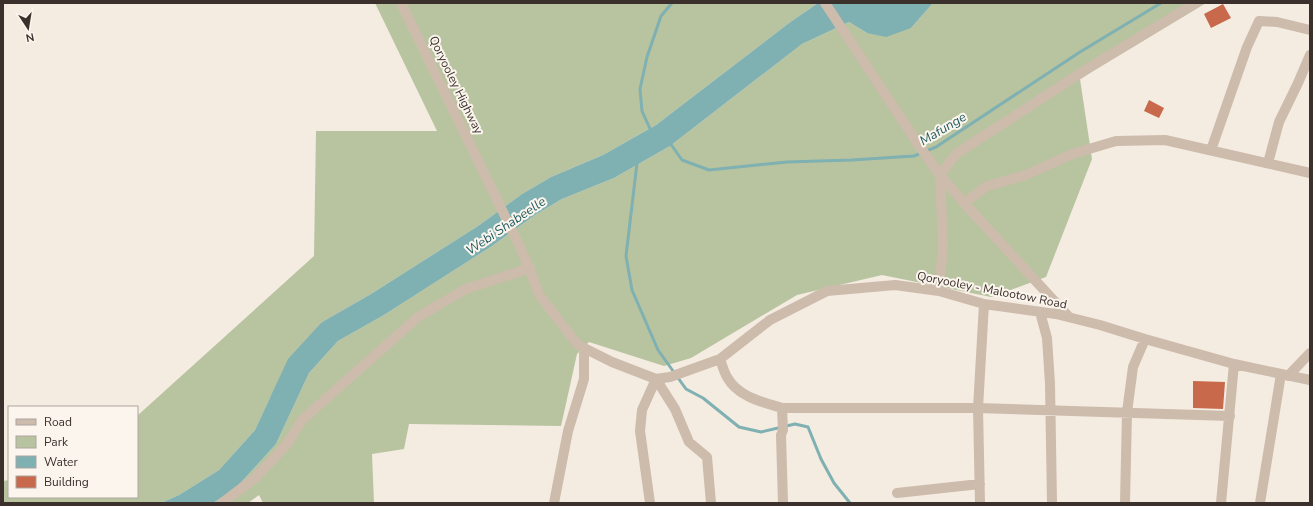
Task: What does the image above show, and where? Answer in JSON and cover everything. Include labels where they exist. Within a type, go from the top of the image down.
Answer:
[{"type":"street","name":"Qoryooley Highway","points":[[401,3],[530,268]]},
{"type":"street","points":[[825,3],[931,164],[964,203],[1070,318]]},
{"type":"street","points":[[939,291],[943,245],[940,175],[956,154],[1090,67],[1196,3]]},
{"type":"street","points":[[1211,150],[1247,47],[1259,21],[1277,22],[1310,30]]},
{"type":"street","points":[[1268,163],[1279,122],[1298,84],[1310,55]]},
{"type":"street","points":[[964,203],[987,186],[1026,175],[1072,154],[1116,141],[1165,140],[1310,173]]},
{"type":"street","points":[[222,503],[255,478],[287,444],[302,420],[418,317],[466,289],[530,268],[540,296],[578,344],[612,362],[656,379],[675,409],[689,442],[707,457],[711,503]]},
{"type":"street","name":"Qoryooley - Malootow Road","points":[[656,379],[670,377],[720,360],[770,320],[827,291],[895,285],[939,291],[984,304],[1056,314],[1100,325],[1234,364],[1310,380]]},
{"type":"street","points":[[980,503],[978,408],[984,304]]},
{"type":"street","points":[[1040,312],[1047,338],[1052,503]]},
{"type":"street","points":[[1124,503],[1127,412],[1133,367],[1145,339]]},
{"type":"street","points":[[554,503],[568,431],[584,379],[584,348]]},
{"type":"street","points":[[1260,503],[1284,375],[1310,353]]},
{"type":"street","points":[[720,360],[727,378],[742,394],[782,408],[978,408],[1230,416]]},
{"type":"street","points":[[1221,503],[1234,364]]},
{"type":"street","points":[[650,503],[640,431],[642,410],[656,379]]},
{"type":"street","points":[[782,408],[783,425],[781,435],[783,503]]},
{"type":"street","points":[[897,493],[980,484]]},
{"type":"green space","points":[[375,3],[818,3],[789,23],[656,125],[603,155],[551,177],[522,194],[478,226],[371,294],[322,322],[270,398],[255,430],[219,470],[179,495],[161,503],[3,503],[3,481],[8,480],[8,498],[138,498],[138,415],[314,256],[316,131],[437,131]]},
{"type":"green space","points":[[933,3],[1206,3],[1080,79],[1092,159],[1046,277],[991,297],[882,275],[797,295],[691,358],[664,366],[589,342],[577,354],[561,426],[409,424],[404,449],[372,454],[374,503],[263,503],[259,495],[248,503],[213,503],[235,489],[276,444],[309,373],[338,341],[384,315],[492,246],[535,215],[562,199],[614,178],[670,146],[802,44],[849,22],[867,33],[911,28]]},
{"type":"water","name":"Webi Shabeelle","points":[[818,3],[933,3],[911,28],[886,37],[867,33],[849,22],[802,44],[670,146],[614,178],[562,199],[535,215],[492,246],[384,315],[338,341],[309,373],[276,444],[235,489],[213,503],[161,503],[179,495],[219,470],[255,430],[288,359],[322,322],[371,294],[478,226],[522,194],[551,177],[603,155],[656,125],[789,23]]},
{"type":"building","points":[[1223,4],[1231,18],[1211,28],[1204,14]]},
{"type":"building","points":[[1149,100],[1164,108],[1159,118],[1144,111]]},
{"type":"building","points":[[1193,381],[1225,382],[1223,409],[1193,408]]},
{"type":"waterway","points":[[651,131],[642,111],[640,89],[647,57],[661,16],[672,3]]},
{"type":"waterway","name":"Mafunge","points":[[670,143],[682,160],[709,170],[787,162],[914,156],[936,147],[1080,52],[1161,3]]},
{"type":"waterway","points":[[637,163],[626,256],[632,290],[658,350],[686,389],[703,398],[739,427],[761,432],[795,424],[808,427],[821,459],[834,483],[850,503]]}]
